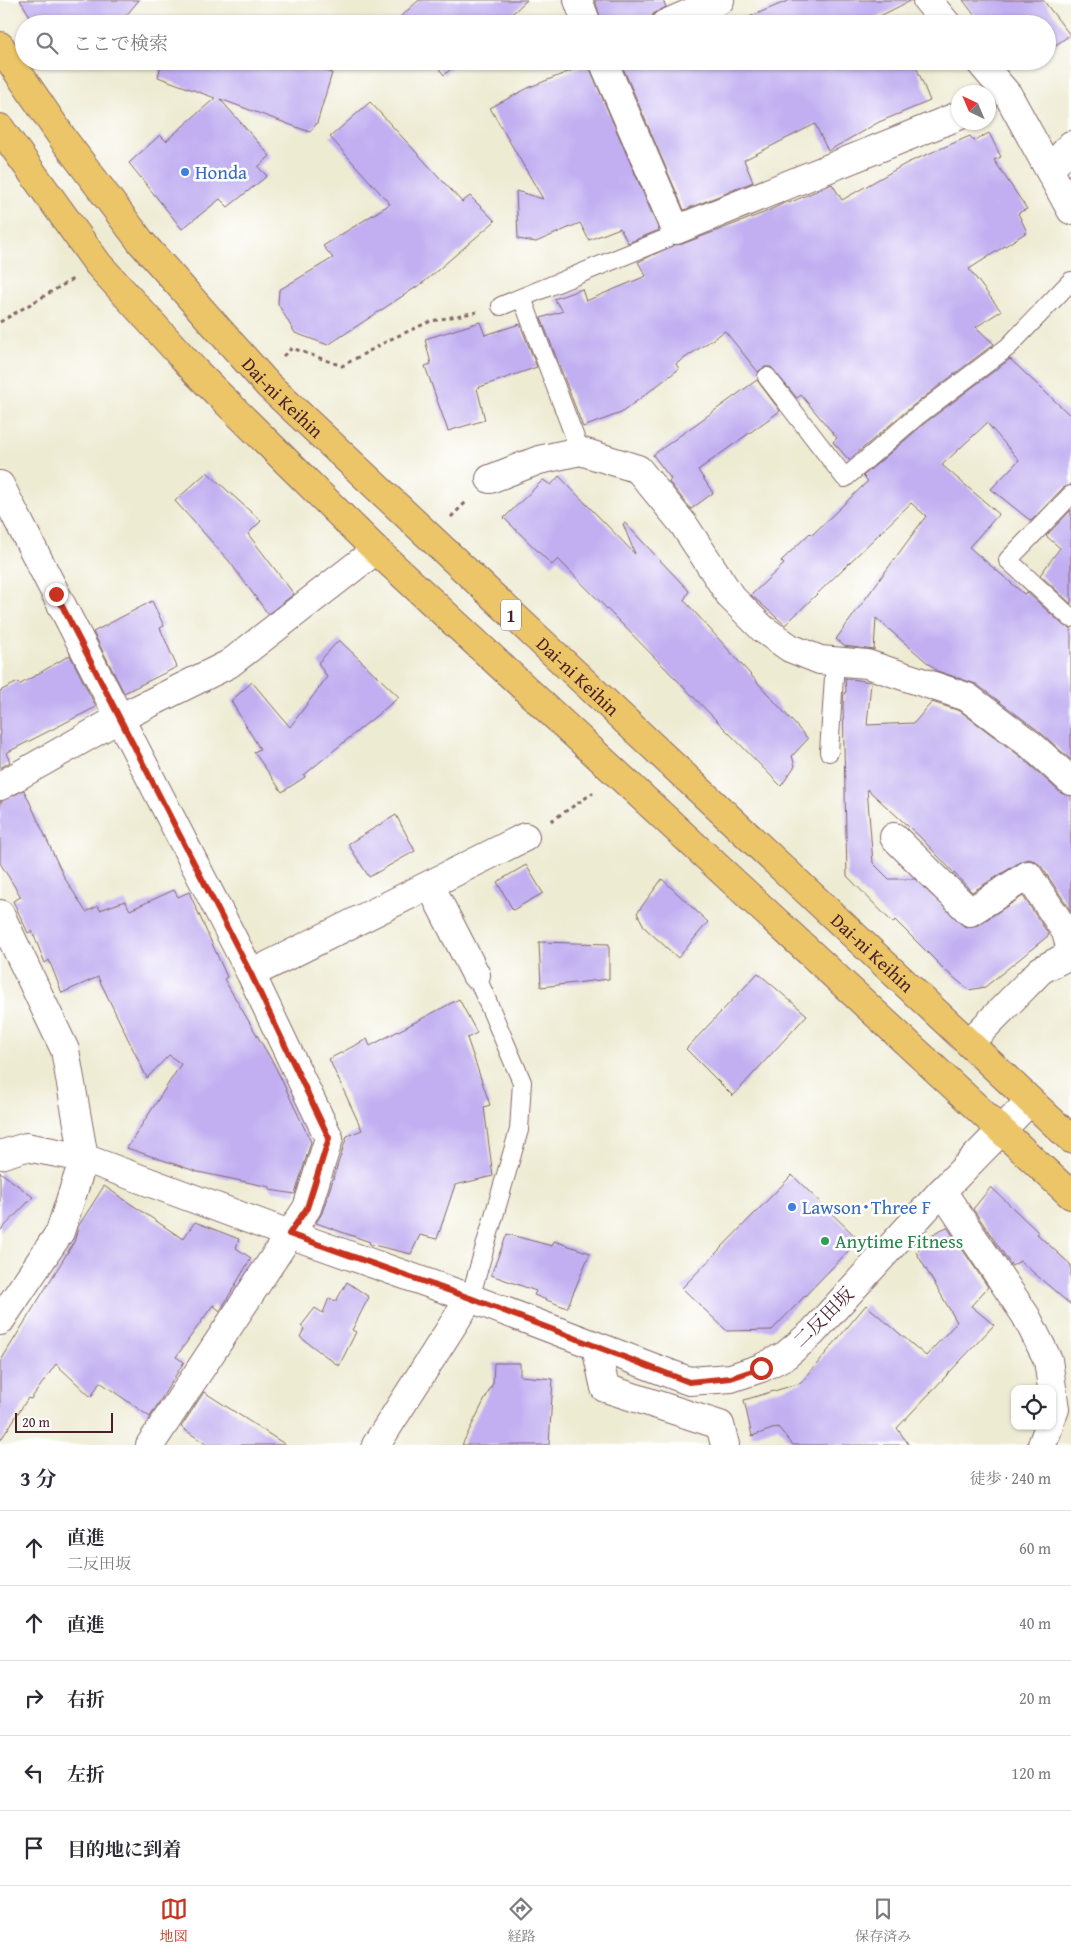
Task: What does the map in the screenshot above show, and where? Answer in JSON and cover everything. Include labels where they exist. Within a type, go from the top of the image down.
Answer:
[{"type":"highway","name":"Dai-ni Keihin","points":[[0,46],[15,68]]},
{"type":"highway","name":"Dai-ni Keihin","points":[[16,70],[64,140],[141,242],[268,385],[853,937],[970,1042],[1071,1139]]},
{"type":"highway","name":"1","points":[[0,128],[98,264],[196,372],[376,550],[1071,1196]]},
{"type":"street","points":[[578,0],[584,15]]},
{"type":"street","points":[[686,15],[720,0]]},
{"type":"street","points":[[926,0],[939,15]]},
{"type":"street","points":[[607,70],[676,230],[951,119]]},
{"type":"street","points":[[984,70],[998,99],[1050,170],[1071,210]]},
{"type":"street","points":[[1050,170],[1071,145]]},
{"type":"street","points":[[490,479],[540,460],[580,452],[638,469],[666,500],[731,597],[763,629],[790,648],[820,660],[867,664],[967,697],[1031,745],[1071,781]]},
{"type":"street","points":[[0,485],[118,720],[251,974],[329,1138],[307,1208],[150,1445]]},
{"type":"street","points":[[0,786],[118,720],[229,664],[376,550]]},
{"type":"street","points":[[894,837],[970,912],[1028,875],[1066,932],[1071,952],[1041,970],[970,1042]]},
{"type":"street","points":[[251,974],[525,838]]},
{"type":"street","points":[[430,885],[476,976]]},
{"type":"street","points":[[0,914],[66,1050],[84,1158],[60,1232],[0,1321]]},
{"type":"street","name":"二反田坂","points":[[0,1155],[26,1147],[84,1158],[289,1234],[470,1298],[689,1382],[731,1378],[761,1368],[786,1354],[812,1333],[942,1191],[1030,1101]]},
{"type":"street","points":[[942,1191],[1026,1316],[1048,1360],[1057,1416],[1042,1445]]},
{"type":"street","points":[[376,1445],[470,1298]]},
{"type":"street","points":[[596,1347],[605,1388],[720,1425],[726,1445]]},
{"type":"lane","points":[[501,306],[665,239],[676,230]]},
{"type":"lane","points":[[767,377],[845,478],[918,415],[1008,347],[1071,281]]},
{"type":"lane","points":[[522,298],[580,452]]},
{"type":"lane","points":[[1071,495],[1008,560],[1071,618]]},
{"type":"lane","points":[[829,752],[835,662]]},
{"type":"lane","points":[[470,1298],[519,1130],[522,1082],[476,976]]},
{"type":"path","points":[[0,322],[98,264]]},
{"type":"path","points":[[292,348],[342,366],[391,339],[432,322],[501,306]]},
{"type":"path","points":[[525,838],[620,776]]},
{"type":"building","points":[[20,0],[139,0],[126,15],[29,15]]},
{"type":"building","points":[[419,0],[527,0],[511,15],[402,15]]},
{"type":"building","points":[[595,0],[663,0],[666,7],[653,15],[599,15]]},
{"type":"building","points":[[790,0],[912,0],[882,15],[754,15]]},
{"type":"building","points":[[963,0],[1043,0],[1055,15],[974,15]]},
{"type":"building","points":[[1056,17],[1070,35],[1056,45]]},
{"type":"building","points":[[160,70],[324,70],[332,73],[317,123],[310,132],[220,99],[270,156],[258,167],[267,176],[228,207],[220,199],[182,229],[129,163],[160,135],[166,141],[215,98],[158,77]]},
{"type":"building","points":[[440,70],[450,70],[444,75]]},
{"type":"building","points":[[573,70],[591,70],[659,230],[628,243],[620,228],[589,240],[580,223],[536,242],[518,239],[516,191],[543,199],[490,108],[530,87]]},
{"type":"building","points":[[624,70],[918,70],[930,101],[879,122],[828,151],[815,124],[744,160],[753,182],[684,210]]},
{"type":"building","points":[[370,102],[462,202],[470,196],[495,221],[424,282],[328,345],[295,333],[278,304],[279,290],[333,258],[323,246],[390,204],[330,137]]},
{"type":"building","points":[[989,133],[1001,157],[994,160],[1027,209],[1018,213],[1027,232],[969,269],[1001,311],[976,327],[994,344],[911,407],[849,460],[833,442],[837,438],[801,395],[797,398],[771,367],[765,367],[758,372],[725,331],[676,364],[679,369],[621,413],[583,427],[541,318],[563,311],[554,299],[582,289],[586,301],[646,276],[638,262],[674,245],[682,244],[766,212],[788,201],[789,203],[832,184],[842,200],[907,163],[970,136],[974,141]]},
{"type":"building","points":[[480,322],[485,335],[520,324],[537,367],[477,388],[485,420],[448,431],[425,366],[431,364],[425,339]]},
{"type":"building","points":[[1010,359],[1071,416],[1071,485],[1063,488],[1031,521],[991,489],[1019,460],[987,423],[942,465],[999,514],[969,547],[1024,594],[1027,592],[1064,626],[1071,628],[1071,760],[1040,732],[976,684],[937,671],[876,618],[874,650],[844,646],[836,639],[926,516],[911,503],[785,625],[751,595],[784,564],[781,561],[810,533],[812,535],[868,481],[863,476],[925,423]]},
{"type":"building","points":[[757,380],[780,411],[698,470],[713,493],[691,509],[669,482],[671,479],[653,455]]},
{"type":"building","points":[[207,472],[261,521],[248,534],[294,594],[268,614],[229,561],[175,501]]},
{"type":"building","points":[[559,476],[635,554],[623,524],[625,523],[689,591],[684,600],[808,739],[792,756],[795,766],[781,786],[558,559],[552,565],[504,518],[543,480],[551,485]]},
{"type":"building","points":[[1071,510],[1071,604],[1040,575],[1060,548],[1046,536]]},
{"type":"building","points":[[152,601],[164,626],[160,628],[177,667],[124,693],[93,632]]},
{"type":"building","points":[[339,640],[399,697],[304,775],[305,777],[282,792],[254,752],[260,749],[231,701],[252,682],[290,727],[327,677],[318,663]]},
{"type":"building","points":[[70,655],[96,707],[6,753],[10,762],[0,768],[0,691],[18,682],[19,685]]},
{"type":"building","points":[[845,678],[871,682],[867,725],[914,723],[932,702],[960,711],[1021,757],[1061,793],[1071,796],[1071,911],[1041,866],[1035,861],[1028,859],[972,892],[919,836],[867,789],[873,863],[889,879],[915,879],[965,927],[978,925],[1023,896],[1049,935],[985,987],[969,990],[946,971],[895,920],[893,923],[847,876],[843,705],[844,693],[846,692]]},
{"type":"building","points":[[24,790],[64,877],[86,912],[98,906],[100,910],[125,901],[130,910],[174,890],[178,897],[189,892],[227,977],[224,979],[275,1066],[311,1142],[295,1194],[270,1190],[270,1187],[198,1172],[127,1148],[181,1064],[169,1055],[147,1078],[98,977],[62,993],[49,960],[45,963],[32,931],[28,933],[13,901],[21,897],[0,863],[0,802]]},
{"type":"building","points":[[396,815],[415,851],[369,877],[348,844]]},
{"type":"building","points":[[526,865],[543,893],[513,910],[497,882]]},
{"type":"building","points":[[662,879],[708,922],[678,958],[645,928],[637,913]]},
{"type":"building","points":[[539,942],[609,944],[609,979],[541,987]]},
{"type":"building","points":[[758,973],[807,1015],[733,1096],[686,1049]]},
{"type":"building","points":[[459,999],[477,1033],[467,1038],[490,1105],[484,1107],[493,1176],[455,1185],[437,1239],[420,1235],[411,1254],[369,1244],[370,1242],[316,1223],[322,1213],[347,1136],[362,1130],[329,1059],[367,1039],[370,1046]]},
{"type":"building","points":[[0,1172],[33,1197],[0,1231]]},
{"type":"building","points":[[792,1175],[859,1240],[772,1330],[727,1331],[682,1288]]},
{"type":"building","points":[[104,1186],[183,1239],[195,1222],[239,1239],[236,1248],[251,1258],[220,1311],[213,1305],[176,1357],[184,1362],[150,1417],[100,1382],[91,1397],[56,1364],[31,1399],[28,1398],[0,1441],[0,1362],[74,1242],[79,1225]]},
{"type":"building","points":[[991,1187],[1039,1233],[1037,1234],[1071,1265],[1071,1305],[1020,1261],[1012,1266],[973,1209]]},
{"type":"building","points":[[947,1227],[988,1287],[971,1306],[994,1325],[897,1428],[909,1445],[793,1445],[778,1427],[752,1436],[744,1400],[801,1383],[866,1305],[926,1356],[957,1322],[916,1252],[936,1232]]},
{"type":"building","points":[[507,1234],[552,1246],[554,1241],[590,1253],[567,1308],[534,1295],[536,1291],[491,1275]]},
{"type":"building","points":[[347,1282],[369,1297],[352,1330],[356,1332],[339,1366],[300,1337],[304,1329],[301,1326],[315,1308],[323,1313],[329,1298],[336,1301]]},
{"type":"building","points":[[494,1363],[520,1363],[520,1376],[553,1379],[549,1445],[462,1445],[493,1383]]},
{"type":"building","points":[[204,1392],[286,1445],[207,1445],[181,1427]]},
{"type":"place","name":"Honda","points":[[185,172]]},
{"type":"place","name":"Lawson･Three F","points":[[792,1207]]},
{"type":"place","name":"Anytime Fitness","points":[[825,1241]]},
{"type":"route","points":[[56,594],[118,720],[251,974],[329,1138],[307,1208],[289,1234],[470,1298],[689,1382],[731,1378],[761,1368]]}]
